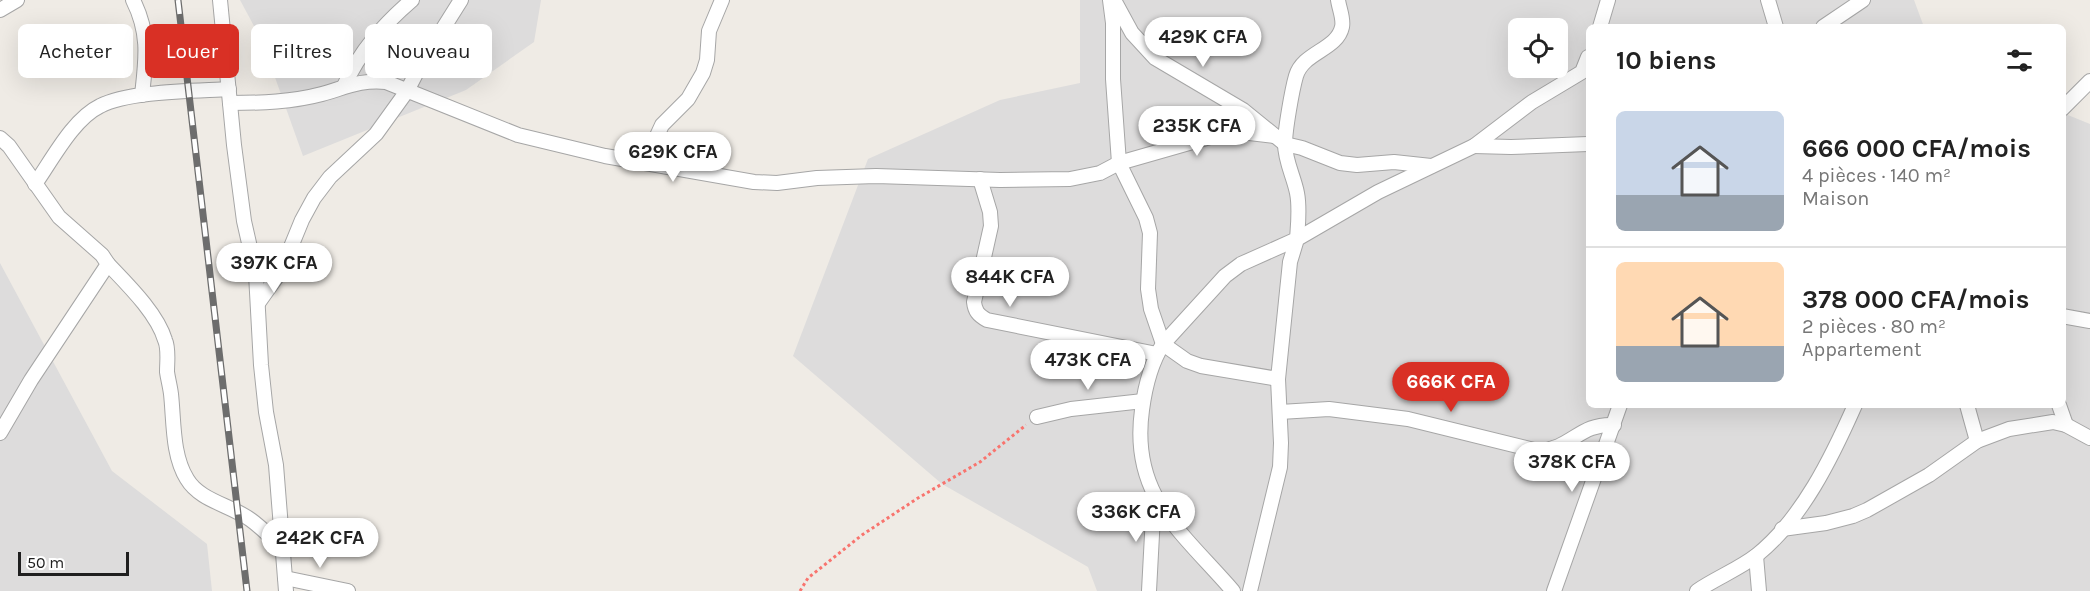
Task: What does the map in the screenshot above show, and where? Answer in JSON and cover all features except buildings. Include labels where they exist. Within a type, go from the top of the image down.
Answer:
[{"type":"street","points":[[0,9],[17,0]]},
{"type":"street","points":[[133,0],[145,30],[142,95]]},
{"type":"street","points":[[220,0],[244,221],[256,274],[261,366],[266,412],[276,465],[286,585],[348,591]]},
{"type":"street","points":[[344,86],[353,64],[387,22],[412,0]]},
{"type":"street","points":[[259,302],[276,278],[302,220],[320,191],[330,177],[376,134],[407,91],[422,62],[461,0]]},
{"type":"street","points":[[645,162],[663,125],[688,99],[703,73],[707,60],[709,31],[722,0]]},
{"type":"street","points":[[1112,0],[1132,33],[1155,58],[1243,110],[1280,140],[1298,194],[1297,239],[1290,262],[1278,380],[1280,467],[1250,591]]},
{"type":"street","points":[[1112,0],[1113,79],[1119,163],[1146,218],[1150,233],[1148,289],[1160,349]]},
{"type":"street","points":[[1280,140],[1299,69],[1310,57],[1336,37],[1341,29],[1342,20],[1338,0]]},
{"type":"street","points":[[1601,24],[1608,0]]},
{"type":"street","points":[[1768,0],[1775,24]]},
{"type":"street","points":[[1827,24],[1863,0]]},
{"type":"street","points":[[1233,591],[1175,527],[1154,497],[1139,439],[1143,400],[1160,349],[1225,276],[1241,264],[1297,239],[1378,192],[1474,146],[1532,102],[1585,72]]},
{"type":"street","points":[[35,184],[65,140],[84,117],[100,105],[142,95],[229,96],[288,101],[324,94],[344,86],[372,80],[386,82],[518,135],[605,156],[754,182],[777,183],[816,178],[876,176],[1070,179],[1100,173],[1119,163],[1217,135],[1241,132],[1280,140],[1340,163],[1357,165],[1394,162],[1433,166]]},
{"type":"street","points":[[2066,105],[2090,81]]},
{"type":"street","points":[[0,138],[9,146],[59,218],[102,255],[162,330],[166,342],[172,424],[186,478],[198,492],[253,521],[282,547]]},
{"type":"street","points":[[1474,146],[1586,144]]},
{"type":"street","points":[[981,179],[990,212],[991,226],[974,302],[975,310],[981,316],[987,320],[1160,349],[1201,366],[1278,380]]},
{"type":"street","points":[[0,433],[36,372],[108,264]]},
{"type":"street","points":[[2066,317],[2090,321]]},
{"type":"street","points":[[1037,417],[1071,409],[1143,400]]},
{"type":"street","points":[[1554,591],[1619,408]]},
{"type":"street","points":[[1697,591],[1756,556],[1782,529],[1811,491],[1827,465],[1854,408]]},
{"type":"street","points":[[1968,408],[1977,441]]},
{"type":"street","points":[[2060,408],[2066,425]]},
{"type":"street","points":[[1280,412],[1329,409],[1408,419],[1538,451],[1551,450],[1563,445],[1589,427],[1600,424],[1614,425]]},
{"type":"street","points":[[1782,529],[1826,523],[1867,510],[1929,476],[1977,441],[2009,429],[2053,422],[2066,425],[2090,438]]},
{"type":"street","points":[[1149,591],[1154,497]]},
{"type":"street","points":[[1756,556],[1759,591]]},
{"type":"path","points":[[800,591],[808,578],[862,536],[918,498],[980,462],[1037,417]]},
{"type":"shaded area","points":[[240,0],[541,0],[534,42],[492,72],[492,24],[365,24],[365,78],[483,78],[466,90],[303,156],[275,78],[353,78],[353,24],[253,24]]},
{"type":"shaded area","points":[[1080,0],[1914,0],[1923,24],[1586,24],[1586,408],[2066,408],[2066,114],[2090,124],[2090,591],[1097,591],[1088,567],[942,484],[793,356],[868,159],[1000,100],[1080,83]]},
{"type":"shaded area","points":[[0,263],[112,471],[207,544],[212,591],[0,591]]},
{"type":"railway","points":[[178,0],[247,591]]}]
